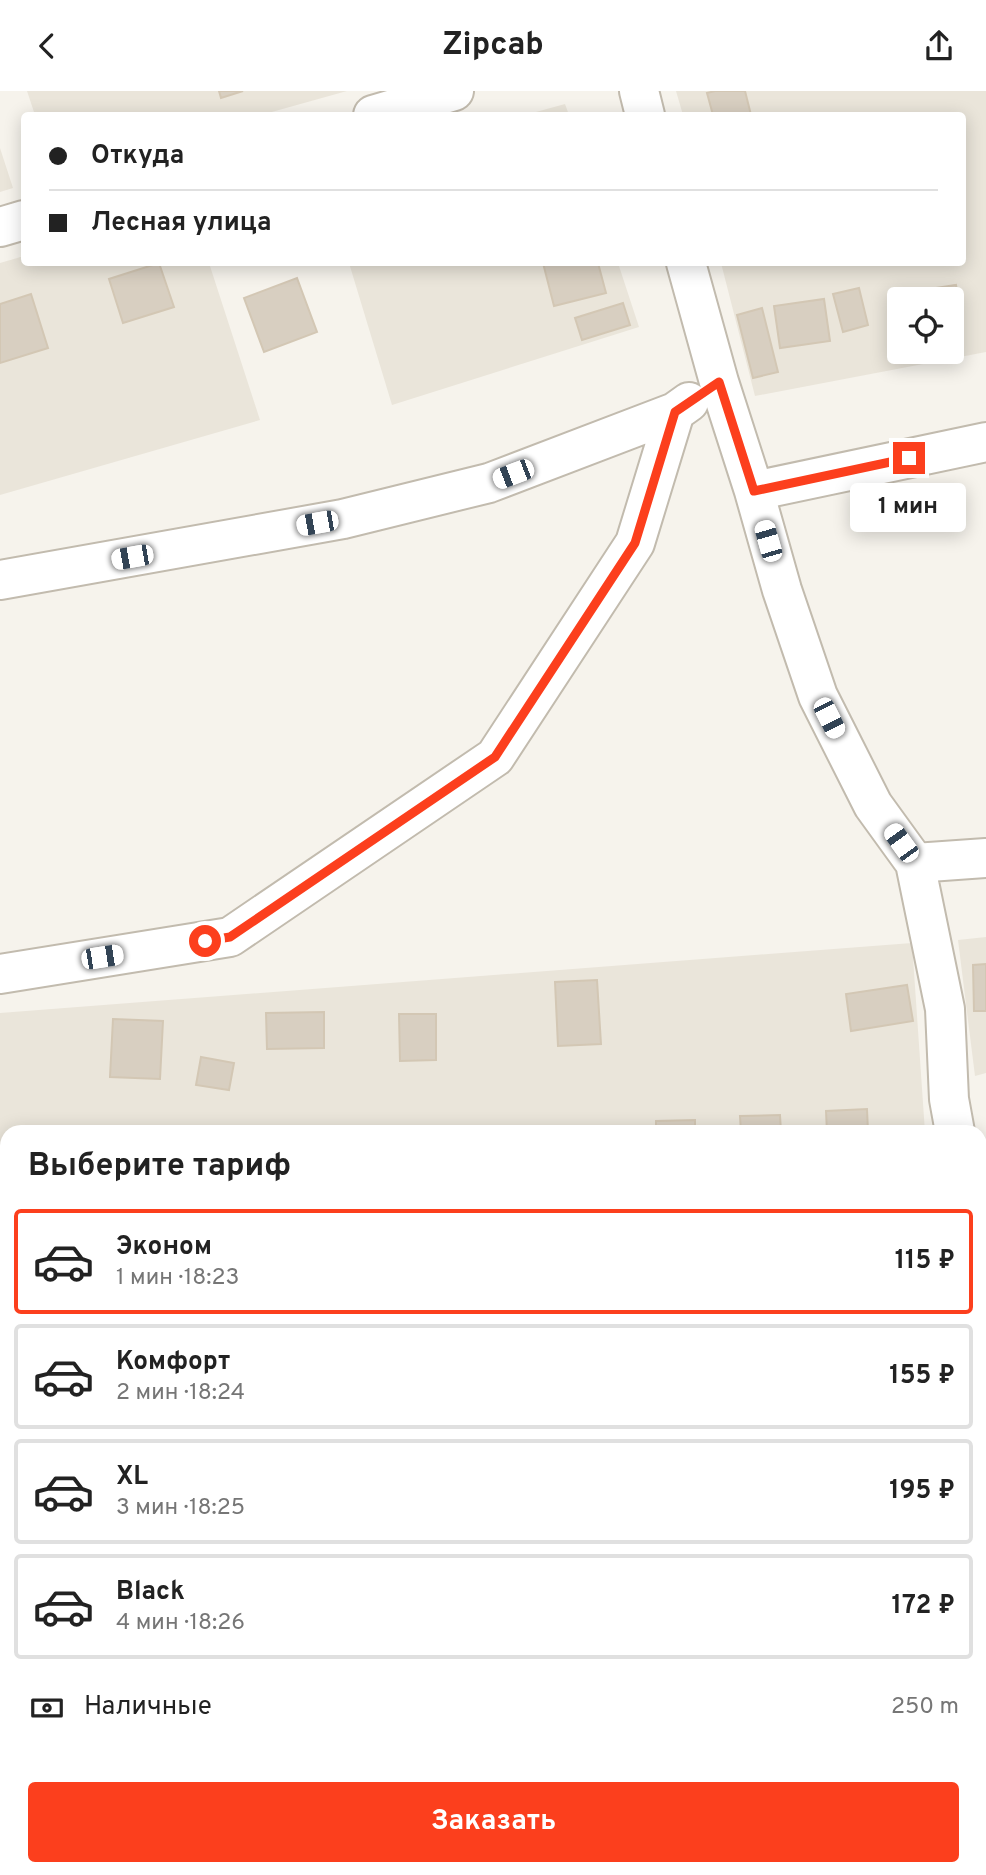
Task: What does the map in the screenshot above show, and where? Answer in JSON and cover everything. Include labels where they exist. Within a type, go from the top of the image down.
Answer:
[{"type":"street","points":[[383,112],[454,91]]},
{"type":"street","points":[[639,91],[644,112]]},
{"type":"street","points":[[0,227],[21,221]]},
{"type":"street","points":[[687,266],[782,590],[818,697],[873,805],[915,863],[945,1009],[949,1100],[954,1125]]},
{"type":"street","points":[[0,580],[343,519],[476,487],[675,412],[719,382]]},
{"type":"street","points":[[0,974],[230,937],[495,757],[635,543],[675,412]]},
{"type":"street","points":[[754,491],[986,442]]},
{"type":"street","points":[[915,863],[986,857]]},
{"type":"shaded area","points":[[27,91],[347,91],[272,112],[34,112]]},
{"type":"shaded area","points":[[676,91],[986,91],[986,352],[964,356],[964,287],[887,287],[887,364],[923,364],[755,396],[722,266],[966,266],[966,112],[682,112]]},
{"type":"shaded area","points":[[565,104],[568,112],[536,112]]},
{"type":"shaded area","points":[[0,148],[13,188],[0,192]]},
{"type":"shaded area","points":[[21,257],[21,266],[210,266],[260,420],[0,495],[0,263]]},
{"type":"shaded area","points":[[350,266],[619,266],[639,327],[392,405]]},
{"type":"shaded area","points":[[986,937],[986,1073],[975,1076],[958,940]]},
{"type":"shaded area","points":[[912,943],[925,1125],[0,1125],[0,1013]]},
{"type":"building","points":[[219,91],[243,91],[221,98]]},
{"type":"building","points":[[745,91],[750,112],[712,112],[707,93]]},
{"type":"building","points":[[150,266],[160,266],[174,307],[123,323],[109,279]]},
{"type":"building","points":[[544,266],[599,266],[606,293],[554,306]]},
{"type":"building","points":[[297,278],[317,332],[264,352],[244,298]]},
{"type":"building","points":[[859,288],[868,325],[843,332],[833,294]]},
{"type":"building","points":[[31,294],[48,348],[0,363],[0,304]]},
{"type":"building","points":[[824,299],[830,341],[780,348],[774,306]]},
{"type":"building","points":[[623,303],[630,325],[582,340],[575,318]]},
{"type":"building","points":[[762,308],[778,372],[753,378],[737,315]]},
{"type":"building","points":[[986,964],[986,1011],[974,1011],[973,965]]},
{"type":"building","points":[[597,980],[601,1044],[558,1046],[555,982]]},
{"type":"building","points":[[907,985],[913,1021],[851,1031],[846,994]]},
{"type":"building","points":[[324,1012],[324,1048],[267,1049],[266,1013]]},
{"type":"building","points":[[399,1014],[436,1014],[436,1060],[400,1061]]},
{"type":"building","points":[[113,1019],[163,1021],[160,1079],[110,1077]]},
{"type":"building","points":[[201,1057],[234,1063],[229,1090],[196,1085]]},
{"type":"building","points":[[867,1109],[868,1125],[827,1125],[826,1111]]},
{"type":"building","points":[[780,1115],[781,1125],[741,1125],[740,1116]]},
{"type":"building","points":[[695,1120],[695,1125],[656,1125],[656,1121]]},
{"type":"route","points":[[205,941],[230,937],[495,757],[635,543],[675,412],[719,382],[754,491],[909,458]]}]
